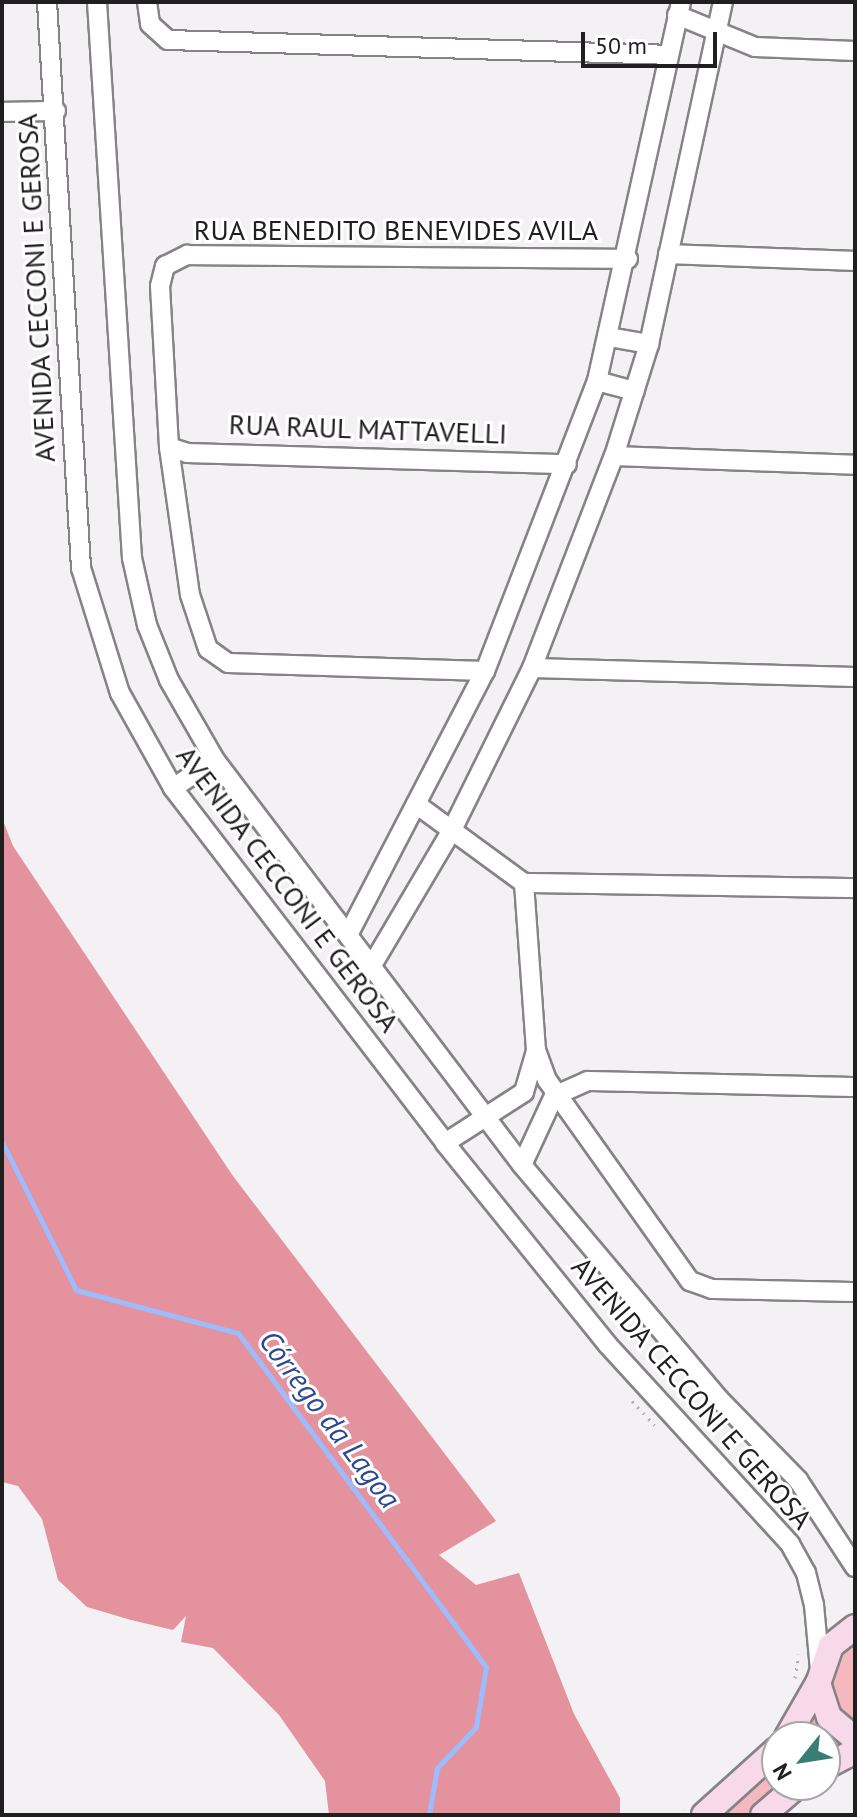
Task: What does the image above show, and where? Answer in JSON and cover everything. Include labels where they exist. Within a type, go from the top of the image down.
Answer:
[{"type":"main road","points":[[795,1721],[831,1646],[855,1627]]},
{"type":"main road","points":[[819,1676],[829,1717],[855,1739]]},
{"type":"main road","points":[[704,1815],[761,1763]]},
{"type":"main road","points":[[763,1815],[779,1801]]},
{"type":"street","name":"AVENIDA CECCONI E GEROSA","points":[[47,2],[56,111],[81,568],[120,693],[173,788],[445,1143],[607,1344],[790,1544],[806,1573],[814,1605],[819,1676]]},
{"type":"street","name":"AVENIDA CECCONI E GEROSA","points":[[97,2],[132,558],[147,625],[169,680],[215,760],[522,1165],[720,1400],[798,1480],[855,1567]]},
{"type":"street","points":[[147,2],[150,24],[168,40],[667,55]]},
{"type":"street","points":[[371,967],[452,830],[532,668],[614,456],[649,344],[723,2]]},
{"type":"street","points":[[348,935],[485,671],[597,381],[628,259],[667,55],[679,8],[715,30],[755,47],[855,51]]},
{"type":"street","points":[[2,112],[56,111]]},
{"type":"street","points":[[668,254],[855,261]]},
{"type":"street","name":"RUA BENEDITO BENEVIDES AVILA","points":[[169,447],[160,286],[165,266],[187,255],[628,259]]},
{"type":"street","points":[[609,337],[649,344]]},
{"type":"street","points":[[597,381],[635,391]]},
{"type":"street","points":[[169,447],[190,595],[208,649],[228,663],[485,671]]},
{"type":"street","name":"RUA RAUL MATTAVELLI","points":[[169,447],[187,453],[567,464]]},
{"type":"street","points":[[614,456],[855,465]]},
{"type":"street","points":[[532,668],[855,677]]},
{"type":"street","points":[[173,788],[215,760]]},
{"type":"street","points":[[416,804],[524,883],[855,888]]},
{"type":"street","points":[[524,883],[536,1050],[554,1096],[690,1281],[712,1289],[855,1292]]},
{"type":"street","points":[[445,1143],[524,1092],[536,1050]]},
{"type":"street","points":[[522,1165],[554,1096],[588,1081],[855,1087]]},
{"type":"shaded area","points":[[2,818],[13,846],[233,1176],[496,1521],[439,1555],[476,1585],[519,1573],[574,1714],[620,1798],[620,1815],[329,1815],[325,1781],[279,1715],[213,1648],[181,1642],[186,1616],[173,1630],[131,1620],[87,1607],[58,1580],[42,1519],[18,1486],[2,1482]]},
{"type":"shaded area","points":[[855,1641],[855,1723],[837,1706],[831,1687],[833,1667]]},
{"type":"shaded area","points":[[761,1781],[762,1801],[746,1815],[723,1815]]},
{"type":"waterway","name":"Córrego da Lagoa","points":[[2,1142],[76,1290],[238,1333],[486,1667],[476,1727],[437,1768],[429,1815]]}]
